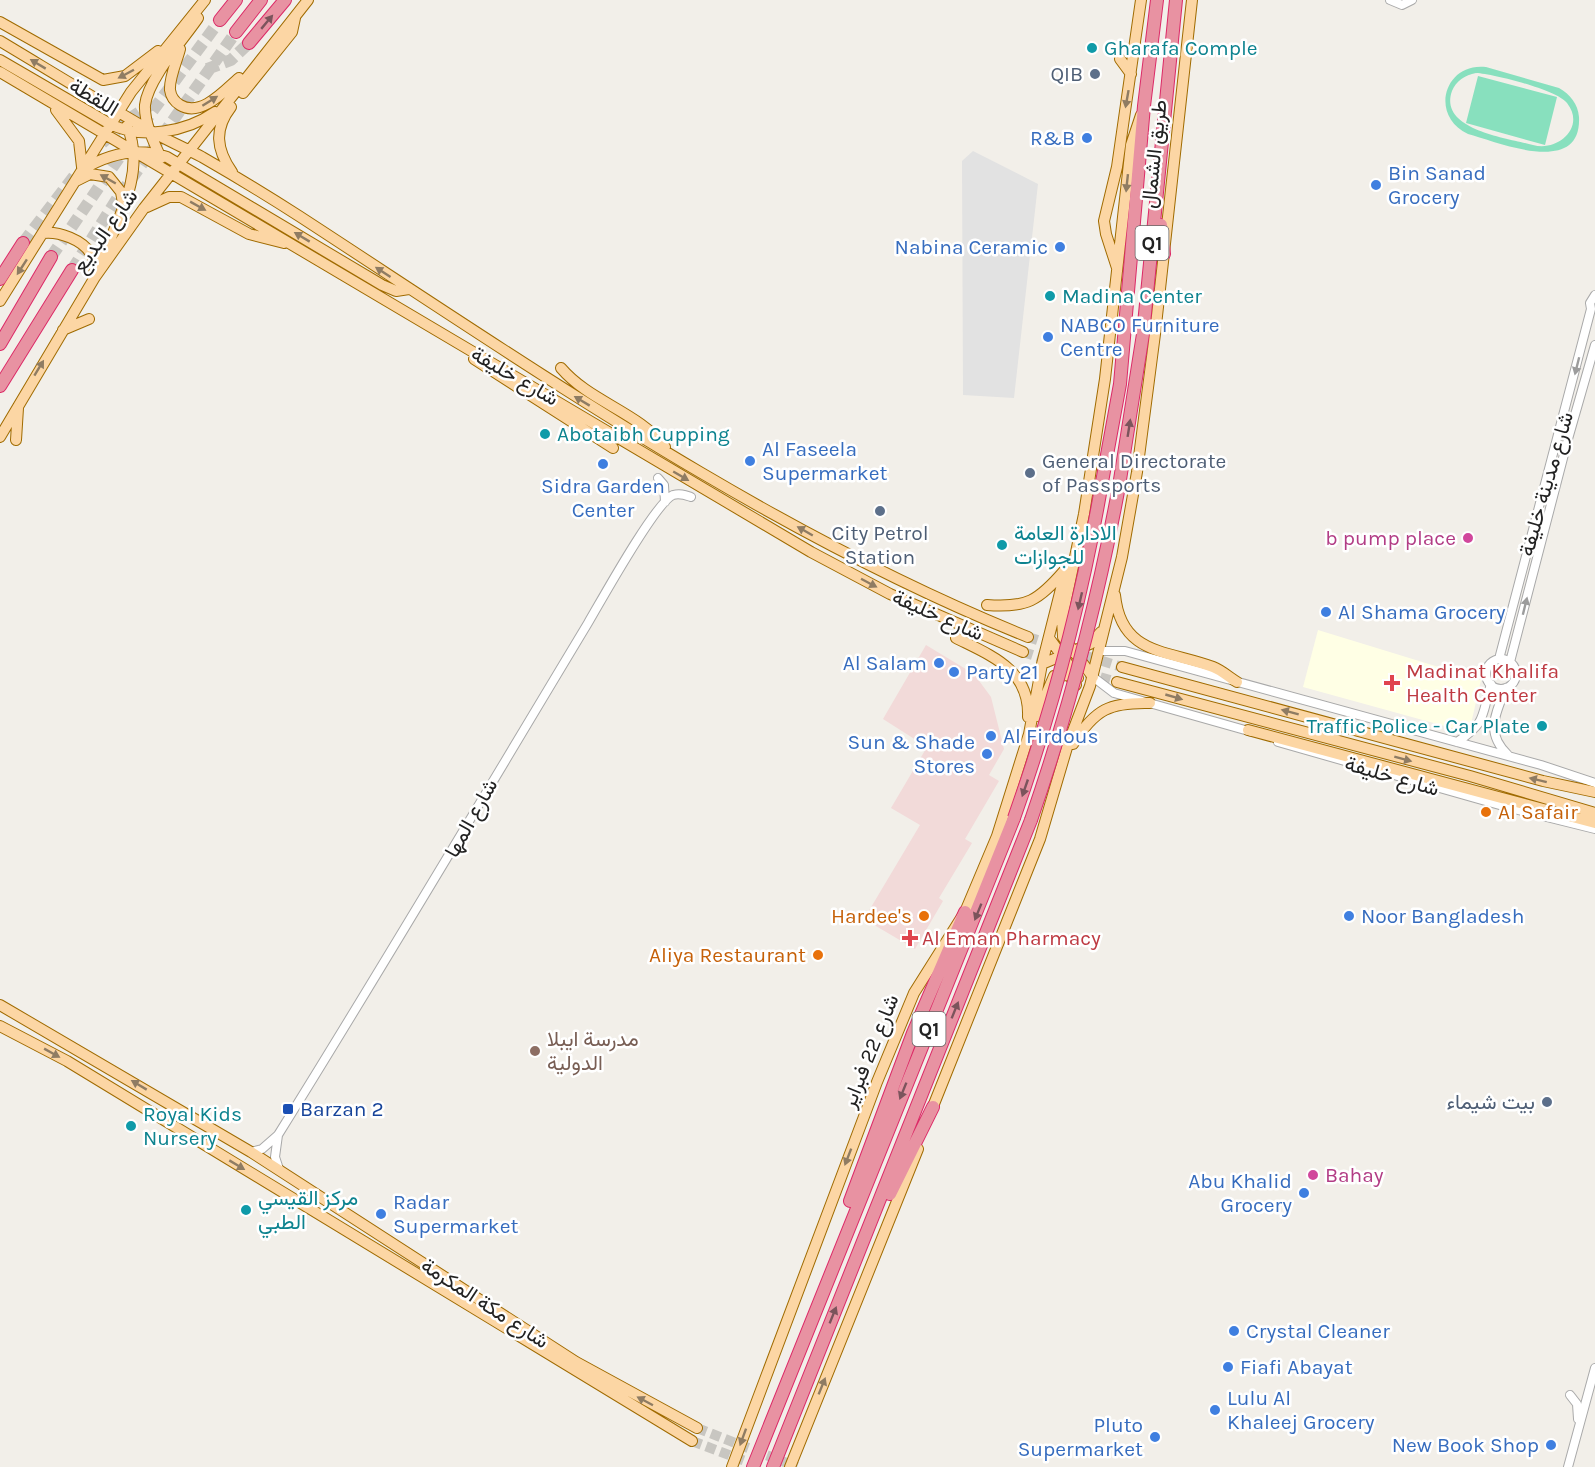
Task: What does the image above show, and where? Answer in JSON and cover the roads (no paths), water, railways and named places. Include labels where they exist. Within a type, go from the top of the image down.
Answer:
[{"type":"highway","points":[[220,20],[236,0]]},
{"type":"highway","points":[[236,32],[261,0]]},
{"type":"highway","points":[[249,43],[285,0]]},
{"type":"highway","name":"طريق الشمال","points":[[843,1240],[951,980],[1014,818],[1045,729],[1073,631],[1088,568],[1120,384],[1144,106],[1157,0]]},
{"type":"highway","name":"طريق الشمال","points":[[864,1240],[1031,820],[1058,743],[1088,635],[1119,486],[1143,334],[1176,0]]},
{"type":"highway","points":[[1164,254],[1161,227],[1167,136],[1165,117]]},
{"type":"highway","points":[[0,279],[23,243]]},
{"type":"highway","name":"شارع البديع","points":[[0,344],[51,257]]},
{"type":"highway","name":"شارع البديع","points":[[0,386],[72,270]]},
{"type":"highway","points":[[843,1240],[846,1214],[877,1123],[965,912]]},
{"type":"highway","points":[[864,1240],[881,1212],[933,1107]]},
{"type":"highway","name":"Q1","points":[[753,1467],[843,1240]]},
{"type":"highway","name":"Q1","points":[[773,1467],[864,1240]]},
{"type":"main road","points":[[171,174],[160,155],[151,131],[146,102],[155,80],[177,41],[205,0]]},
{"type":"main road","points":[[0,301],[119,111],[210,0]]},
{"type":"main road","points":[[177,41],[170,89],[176,103],[190,109],[204,106],[220,95],[259,60],[308,0]]},
{"type":"main road","name":"طريق الشمال","points":[[1062,620],[1077,554],[1105,379],[1118,270],[1104,226],[1117,167],[1141,0]]},
{"type":"main road","name":"طريق الشمال","points":[[1086,698],[1114,585],[1137,472],[1192,0]]},
{"type":"main road","points":[[234,175],[223,154],[219,125],[292,32],[295,16]]},
{"type":"main road","points":[[0,22],[103,80],[114,80],[126,76],[177,41]]},
{"type":"main road","name":"اللقطة","points":[[0,41],[151,131],[189,151]]},
{"type":"main road","points":[[1120,59],[1131,74]]},
{"type":"main road","points":[[0,60],[107,129],[151,131],[185,126],[221,109]]},
{"type":"main road","name":"شارع البديع","points":[[0,437],[18,403],[95,277],[144,208],[259,60]]},
{"type":"main road","name":"اللقطة","points":[[0,72],[48,101],[107,129],[134,152],[171,174]]},
{"type":"main road","points":[[48,101],[79,141],[82,170]]},
{"type":"main road","points":[[1118,270],[1131,145],[1144,106]]},
{"type":"main road","points":[[95,277],[131,183],[134,152],[130,131],[119,111]]},
{"type":"main road","points":[[1117,167],[1126,143],[1136,130]]},
{"type":"main road","name":"شارع خليفة","points":[[189,151],[234,175],[481,333],[557,387],[669,452],[842,552],[951,606],[1028,637]]},
{"type":"main road","points":[[82,170],[106,158],[134,152],[160,155],[179,164],[382,285],[396,291],[409,289]]},
{"type":"main road","points":[[73,184],[90,174],[109,177],[122,192],[121,212]]},
{"type":"main road","name":"شارع خليفة","points":[[171,174],[811,552],[909,603],[1023,652]]},
{"type":"main road","points":[[144,208],[169,197],[181,197],[257,237],[290,244]]},
{"type":"main road","points":[[44,233],[61,233],[88,250],[93,259],[95,277]]},
{"type":"main road","points":[[63,330],[89,319]]},
{"type":"main road","points":[[448,338],[489,371],[613,448]]},
{"type":"main road","points":[[561,368],[575,382],[651,431],[669,452]]},
{"type":"main road","points":[[16,440],[18,403]]},
{"type":"main road","points":[[987,605],[1007,606],[1028,603],[1046,592],[1077,554]]},
{"type":"main road","name":"شارع 22 فبراير","points":[[732,1467],[877,1082],[918,986],[965,912],[997,836],[1029,734],[1042,664],[1066,569]]},
{"type":"main road","points":[[1114,585],[1119,616],[1134,640],[1146,647],[1215,668],[1237,682]]},
{"type":"main road","points":[[1062,620],[1070,628],[1082,634],[1103,631]]},
{"type":"main road","points":[[1062,620],[1063,637],[1093,677]]},
{"type":"main road","points":[[1077,655],[1103,631]]},
{"type":"main road","points":[[956,638],[1001,662],[1016,674],[1022,683],[1028,712],[1024,750]]},
{"type":"main road","points":[[1048,638],[1080,681],[1086,698],[1068,744]]},
{"type":"main road","points":[[1042,664],[1098,651]]},
{"type":"main road","points":[[1040,681],[1065,660]]},
{"type":"main road","name":"شارع خليفة","points":[[1122,667],[1543,781],[1595,792]]},
{"type":"main road","points":[[790,1467],[1040,839],[1068,744],[1077,687],[1072,677],[1065,674],[1051,679],[1029,734]]},
{"type":"main road","name":"شارع خليفة","points":[[1117,681],[1470,776],[1595,813]]},
{"type":"main road","points":[[1064,760],[1087,724],[1101,711],[1117,704],[1150,703]]},
{"type":"main road","points":[[1248,730],[1595,823]]},
{"type":"main road","name":"شارع مكة المكرمة","points":[[0,1005],[279,1169],[576,1362],[697,1428]]},
{"type":"main road","name":"شارع مكة المكرمة","points":[[0,1026],[101,1082],[692,1441]]},
{"type":"main road","points":[[86,1084],[101,1082]]},
{"type":"street","points":[[1390,0],[1402,5],[1412,0]]},
{"type":"street","name":"شارع مدينة خليفة","points":[[1499,659],[1593,311],[1590,303],[1595,296]]},
{"type":"street","name":"شارع مدينة خليفة","points":[[1510,662],[1595,345]]},
{"type":"street","points":[[658,478],[664,485],[665,502]]},
{"type":"street","points":[[665,502],[672,496],[682,494],[691,497]]},
{"type":"street","name":"شارع المها","points":[[250,1152],[262,1149],[278,1135],[442,869],[496,772],[622,566],[665,502]]},
{"type":"street","points":[[1098,651],[1125,651],[1509,755],[1595,783]]},
{"type":"street","points":[[1457,742],[1475,730],[1480,723],[1491,684],[1486,670],[1492,662],[1499,659],[1510,662],[1516,675],[1512,684],[1506,688],[1493,729],[1496,741],[1509,755]]},
{"type":"street","name":"شارع خليفة","points":[[1093,677],[1114,693],[1248,730],[1309,753],[1595,829]]},
{"type":"street","points":[[1491,684],[1506,688]]},
{"type":"street","points":[[278,1135],[275,1157],[279,1169]]},
{"type":"street","points":[[1568,1467],[1595,1368]]},
{"type":"street","points":[[1570,1395],[1579,1411],[1577,1434]]},
{"type":"tunnel","points":[[142,125],[220,20]]},
{"type":"tunnel","points":[[72,270],[117,199],[236,32]]},
{"type":"tunnel","points":[[207,69],[231,60],[249,43]]},
{"type":"tunnel","points":[[102,143],[129,119],[152,104]]},
{"type":"tunnel","points":[[51,257],[125,149]]},
{"type":"tunnel","points":[[23,243],[75,175]]},
{"type":"tunnel","points":[[1028,637],[1056,646]]},
{"type":"tunnel","points":[[1023,652],[1051,661]]},
{"type":"tunnel","points":[[1073,652],[1122,667]]},
{"type":"tunnel","points":[[1086,673],[1117,682]]},
{"type":"tunnel","points":[[697,1428],[797,1467]]},
{"type":"tunnel","points":[[692,1441],[761,1467]]},
{"type":"place","name":"Gharafa Comple","points":[[1092,48]]},
{"type":"place","name":"QIB","points":[[1095,74]]},
{"type":"place","name":"R&B","points":[[1087,138]]},
{"type":"place","name":"Bin Sanad Grocery","points":[[1376,185]]},
{"type":"place","name":"Nabina Ceramic","points":[[1060,247]]},
{"type":"place","name":"Madina Center","points":[[1050,296]]},
{"type":"place","name":"NABCO Furniture Centre","points":[[1048,337]]},
{"type":"place","name":"Abotaibh Cupping","points":[[545,434]]},
{"type":"place","name":"Al Faseela Supermarket","points":[[750,461]]},
{"type":"place","name":"Sidra Garden Center","points":[[603,464]]},
{"type":"place","name":"General Directorate of Passports","points":[[1030,473]]},
{"type":"place","name":"City Petrol Station","points":[[880,511]]},
{"type":"place","name":"b pump place","points":[[1468,538]]},
{"type":"place","name":"الادارة العامة للجوازات","points":[[1002,545]]},
{"type":"place","name":"Al Shama Grocery","points":[[1326,612]]},
{"type":"place","name":"Al Salam","points":[[939,663]]},
{"type":"place","name":"Party 21","points":[[954,672]]},
{"type":"place","name":"Madinat Khalifa Health Center","points":[[1392,683]]},
{"type":"place","name":"Traffic Police - Car Plate","points":[[1542,726]]},
{"type":"place","name":"Al Firdous","points":[[991,736]]},
{"type":"place","name":"Sun & Shade Stores","points":[[987,754]]},
{"type":"place","name":"Al Safair","points":[[1486,812]]},
{"type":"place","name":"Hardee's","points":[[924,916]]},
{"type":"place","name":"Noor Bangladesh","points":[[1349,916]]},
{"type":"place","name":"Al Eman Pharmacy","points":[[910,938]]},
{"type":"place","name":"Aliya Restaurant","points":[[818,955]]},
{"type":"place","name":"مدرسة ايبلا الدولية","points":[[535,1051]]},
{"type":"place","name":"بيت شيماء","points":[[1547,1102]]},
{"type":"place","name":"Barzan 2","points":[[288,1109]]},
{"type":"place","name":"Royal Kids Nursery","points":[[131,1126]]},
{"type":"place","name":"Bahay","points":[[1313,1175]]},
{"type":"place","name":"Abu Khalid Grocery","points":[[1304,1193]]},
{"type":"place","name":"مركز القيسي الطبي","points":[[246,1210]]},
{"type":"place","name":"Radar Supermarket","points":[[381,1214]]},
{"type":"place","name":"Crystal Cleaner","points":[[1234,1331]]},
{"type":"place","name":"Fiafi Abayat","points":[[1228,1367]]},
{"type":"place","name":"Lulu Al Khaleej Grocery","points":[[1215,1410]]},
{"type":"place","name":"Pluto Supermarket","points":[[1155,1437]]},
{"type":"place","name":"New Book Shop","points":[[1551,1445]]}]
